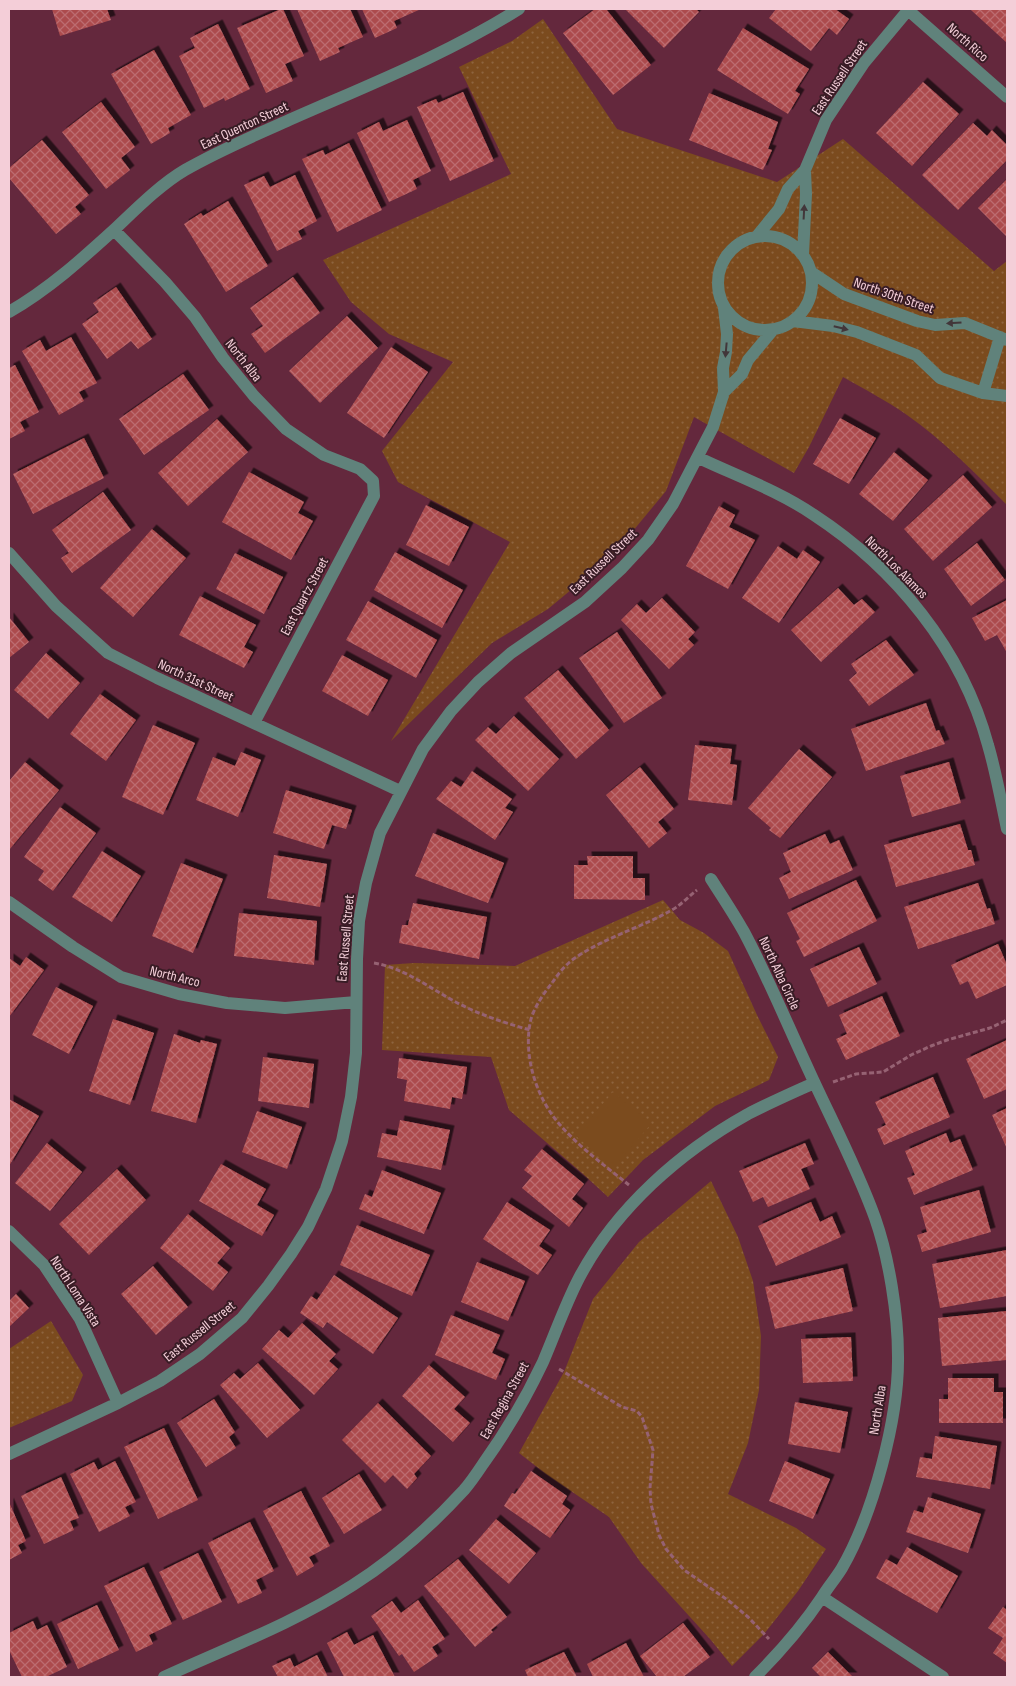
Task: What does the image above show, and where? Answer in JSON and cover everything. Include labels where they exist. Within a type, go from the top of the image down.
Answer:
[{"type":"street","name":"East Quenton Street","points":[[9,312],[34,298],[69,271],[144,201],[183,171],[227,148],[439,54],[487,29],[519,9]]},
{"type":"street","name":"North Rico","points":[[909,9],[1007,97]]},
{"type":"street","name":"East Russell Street","points":[[757,236],[779,209],[788,189],[804,170],[826,120],[864,63],[909,9]]},
{"type":"street","name":"East Russell Street","points":[[803,254],[806,194],[804,170]]},
{"type":"street","name":"North Alba","points":[[114,230],[195,317],[223,358],[254,396],[286,429],[324,455],[360,469],[373,481]]},
{"type":"street","points":[[757,236],[770,236],[783,239],[794,245],[803,254],[812,272],[813,285],[810,299],[803,312],[793,321],[784,327],[773,330],[759,330],[745,327],[724,308],[718,294],[721,264],[730,251],[742,241],[757,236]]},
{"type":"street","name":"North 30th Street","points":[[812,272],[844,294],[917,321],[935,324],[966,323],[1004,338],[983,393]]},
{"type":"street","name":"East Russell Street","points":[[9,1454],[118,1403],[160,1381],[200,1354],[242,1318],[274,1278],[304,1234],[326,1188],[342,1141],[351,1097],[356,1053],[356,959],[359,921],[366,882],[380,833],[423,749],[451,711],[478,682],[511,653],[585,602],[622,568],[648,540],[673,504],[714,427],[724,392],[727,334],[724,308]]},
{"type":"street","points":[[793,321],[833,326],[857,332],[916,355],[940,378],[983,393],[1007,396]]},
{"type":"street","name":"East Russell Street","points":[[724,392],[742,374],[748,360],[773,330]]},
{"type":"street","name":"North Los Alamos","points":[[699,458],[780,496],[813,514],[838,532],[880,568],[911,599],[935,631],[972,699],[988,744],[1007,830]]},
{"type":"street","name":"East Quartz Street","points":[[254,723],[374,496],[373,481]]},
{"type":"street","name":"North 31st Street","points":[[9,553],[56,606],[108,653],[157,678],[400,791]]},
{"type":"street","name":"North Alba Circle","points":[[711,879],[744,931],[815,1085]]},
{"type":"street","name":"North Arco","points":[[9,902],[73,947],[121,976],[179,994],[228,1003],[285,1008],[356,1002]]},
{"type":"street","name":"North Alba","points":[[755,1677],[781,1651],[803,1624],[842,1568],[860,1529],[876,1486],[896,1397],[898,1356],[888,1267],[875,1219],[815,1085]]},
{"type":"street","name":"East Regina Street","points":[[167,1677],[308,1611],[354,1585],[398,1552],[431,1523],[465,1488],[496,1447],[522,1404],[580,1277],[606,1234],[641,1195],[669,1169],[707,1140],[748,1114],[815,1085]]},
{"type":"street","name":"North Loma Vista","points":[[9,1231],[44,1265],[80,1319],[118,1403]]},
{"type":"street","points":[[822,1597],[943,1677]]},
{"type":"path","points":[[641,1195],[566,1132],[552,1116],[540,1095],[532,1071],[529,1052],[532,1019],[544,994],[573,959],[671,910],[711,879]]},
{"type":"path","points":[[356,959],[385,965],[415,978],[456,1002],[511,1025],[530,1030]]},
{"type":"path","points":[[815,1085],[856,1074],[883,1072],[911,1055],[931,1046],[990,1028],[1007,1020]]},
{"type":"path","points":[[543,1361],[622,1407],[637,1412],[642,1417],[653,1450],[650,1488],[651,1504],[659,1535],[666,1549],[684,1570],[729,1601],[748,1617],[781,1651]]},
{"type":"shaded area","points":[[543,19],[617,129],[777,182],[843,139],[994,271],[1007,261],[1007,505],[959,458],[921,425],[892,405],[843,377],[809,447],[794,473],[694,417],[666,491],[613,555],[548,609],[492,643],[391,741],[510,542],[398,482],[382,451],[453,362],[389,334],[351,302],[323,260],[511,174],[459,67],[512,41]]},
{"type":"shaded area","points":[[663,900],[680,920],[704,933],[728,951],[778,1057],[769,1080],[715,1106],[643,1160],[608,1197],[509,1110],[491,1057],[382,1050],[385,965],[414,963],[515,966]]},
{"type":"shaded area","points":[[613,1092],[651,1124],[613,1168],[576,1136]]},
{"type":"shaded area","points":[[711,1181],[738,1237],[753,1281],[761,1336],[759,1390],[748,1443],[728,1494],[796,1528],[826,1549],[798,1591],[764,1634],[732,1666],[641,1563],[609,1517],[519,1453],[564,1372],[593,1299],[639,1242]]},
{"type":"shaded area","points":[[51,1321],[83,1375],[72,1401],[9,1428],[9,1349]]},
{"type":"building","points":[[52,9],[107,9],[111,20],[60,36]]},
{"type":"building","points":[[283,9],[304,56],[285,64],[293,81],[266,93],[237,28]]},
{"type":"building","points":[[297,9],[350,9],[363,37],[338,48],[340,52],[320,61]]},
{"type":"building","points":[[362,9],[421,9],[394,21],[397,28],[375,38]]},
{"type":"building","points":[[595,9],[606,9],[651,65],[613,95],[563,33]]},
{"type":"building","points":[[625,9],[696,9],[699,12],[664,48]]},
{"type":"building","points":[[776,9],[835,9],[849,19],[837,35],[829,28],[811,51],[769,18]]},
{"type":"building","points":[[1007,9],[1007,43],[971,10]]},
{"type":"building","points":[[218,24],[250,89],[225,101],[224,98],[204,108],[179,56],[195,48],[190,38]]},
{"type":"building","points":[[743,28],[809,69],[795,91],[800,94],[788,114],[717,70]]},
{"type":"building","points":[[154,50],[191,115],[168,128],[170,133],[151,144],[111,74]]},
{"type":"building","points":[[923,82],[959,114],[912,166],[876,133]]},
{"type":"building","points":[[463,92],[494,161],[450,181],[417,107],[436,99],[438,103]]},
{"type":"building","points":[[709,93],[778,122],[768,149],[772,150],[763,170],[689,140]]},
{"type":"building","points":[[101,102],[135,147],[121,158],[130,170],[106,189],[62,132]]},
{"type":"building","points":[[407,120],[431,171],[413,180],[417,189],[389,202],[357,133],[379,122],[383,131]]},
{"type":"building","points":[[973,123],[987,136],[992,130],[1007,145],[1007,160],[958,210],[922,175]]},
{"type":"building","points":[[42,140],[89,195],[75,207],[81,214],[56,234],[9,178],[9,168]]},
{"type":"building","points":[[349,143],[382,210],[337,232],[302,159],[323,150],[325,155]]},
{"type":"building","points":[[295,175],[317,221],[298,231],[302,239],[277,251],[244,185],[264,176],[270,187]]},
{"type":"building","points":[[1007,179],[1007,237],[978,208]]},
{"type":"building","points":[[228,201],[268,266],[226,292],[184,224],[201,213],[203,216]]},
{"type":"building","points":[[293,277],[320,313],[265,353],[251,334],[263,326],[250,308]]},
{"type":"building","points":[[116,287],[152,339],[138,349],[131,341],[107,359],[82,324],[99,312],[93,303]]},
{"type":"building","points":[[347,316],[378,348],[320,403],[289,371]]},
{"type":"building","points":[[71,337],[97,383],[79,392],[84,401],[59,415],[22,351],[40,340],[46,351]]},
{"type":"building","points":[[391,347],[428,372],[384,438],[347,413]]},
{"type":"building","points":[[15,365],[39,412],[20,422],[25,431],[9,439],[9,368]]},
{"type":"building","points":[[183,374],[209,410],[144,455],[119,419]]},
{"type":"building","points":[[840,418],[876,438],[849,484],[813,464]]},
{"type":"building","points":[[217,419],[248,452],[188,506],[158,473]]},
{"type":"building","points":[[84,438],[104,478],[33,514],[13,474]]},
{"type":"building","points":[[894,452],[928,480],[893,521],[859,494]]},
{"type":"building","points":[[249,472],[304,502],[298,513],[313,521],[291,560],[222,522]]},
{"type":"building","points":[[963,475],[992,507],[933,561],[904,529]]},
{"type":"building","points":[[103,492],[131,530],[72,573],[61,558],[69,553],[52,530]]},
{"type":"building","points":[[426,505],[469,527],[449,566],[406,545]]},
{"type":"building","points":[[719,506],[735,515],[729,527],[755,540],[728,589],[686,566]]},
{"type":"building","points":[[152,529],[186,558],[133,617],[100,588]]},
{"type":"building","points":[[977,543],[1005,580],[971,606],[944,569]]},
{"type":"building","points":[[778,546],[797,559],[803,550],[820,562],[779,623],[742,598]]},
{"type":"building","points":[[395,552],[463,590],[442,628],[374,590]]},
{"type":"building","points":[[235,553],[283,577],[264,614],[216,589]]},
{"type":"building","points":[[838,588],[854,605],[862,599],[875,612],[821,662],[791,630]]},
{"type":"building","points":[[200,596],[256,625],[244,647],[253,652],[244,668],[179,635]]},
{"type":"building","points":[[662,598],[695,632],[688,639],[694,645],[669,669],[621,620],[637,604],[646,613]]},
{"type":"building","points":[[1007,600],[1007,653],[997,635],[985,641],[972,618]]},
{"type":"building","points":[[368,601],[437,640],[416,678],[346,640]]},
{"type":"building","points":[[9,617],[29,642],[9,658]]},
{"type":"building","points":[[617,632],[662,698],[624,723],[579,658]]},
{"type":"building","points":[[886,640],[914,675],[869,706],[849,680],[857,673],[851,664]]},
{"type":"building","points":[[46,653],[80,683],[48,719],[14,690]]},
{"type":"building","points":[[342,655],[388,680],[368,716],[322,691]]},
{"type":"building","points":[[558,670],[609,730],[576,759],[524,698]]},
{"type":"building","points":[[100,694],[136,720],[106,761],[70,734]]},
{"type":"building","points":[[926,703],[936,731],[939,730],[945,744],[866,771],[851,729]]},
{"type":"building","points":[[514,716],[559,759],[528,791],[475,740],[488,727],[496,734]]},
{"type":"building","points":[[153,725],[195,743],[163,815],[122,797]]},
{"type":"building","points":[[695,745],[732,749],[730,764],[737,765],[732,805],[688,800]]},
{"type":"building","points":[[799,749],[832,777],[780,838],[769,830],[771,828],[748,808]]},
{"type":"building","points":[[241,752],[261,760],[238,817],[196,800],[213,757],[235,766]]},
{"type":"building","points":[[25,762],[59,790],[9,850],[9,781]]},
{"type":"building","points":[[949,762],[961,803],[912,817],[900,776]]},
{"type":"building","points":[[640,767],[674,809],[658,822],[667,833],[649,848],[606,795]]},
{"type":"building","points":[[472,771],[512,799],[505,808],[513,812],[495,840],[436,799],[451,781],[461,787]]},
{"type":"building","points":[[286,790],[352,810],[346,829],[332,825],[324,849],[273,833]]},
{"type":"building","points":[[60,807],[96,833],[53,891],[38,880],[44,871],[24,857]]},
{"type":"building","points":[[960,824],[975,865],[896,887],[884,845]]},
{"type":"building","points":[[433,833],[504,863],[488,903],[415,876]]},
{"type":"building","points":[[825,834],[830,844],[839,840],[853,870],[789,899],[779,878],[791,872],[783,853]]},
{"type":"building","points":[[102,851],[141,876],[112,922],[72,897]]},
{"type":"building","points":[[274,855],[327,864],[320,907],[267,898]]},
{"type":"building","points":[[587,856],[633,856],[633,878],[645,878],[645,900],[574,899],[574,865],[588,865]]},
{"type":"building","points":[[181,863],[223,879],[193,953],[152,936]]},
{"type":"building","points":[[856,880],[877,921],[804,957],[796,941],[800,939],[787,913]]},
{"type":"building","points":[[978,883],[987,909],[990,908],[995,924],[918,949],[904,907]]},
{"type":"building","points":[[413,903],[487,917],[479,959],[399,943],[402,925],[408,925]]},
{"type":"building","points":[[239,913],[317,921],[314,965],[234,956]]},
{"type":"building","points":[[998,944],[1007,965],[1007,985],[976,999],[968,981],[960,985],[951,965]]},
{"type":"building","points":[[859,947],[877,984],[828,1007],[810,969]]},
{"type":"building","points":[[26,957],[44,970],[9,1017],[9,958],[20,966]]},
{"type":"building","points":[[56,987],[93,1006],[69,1054],[32,1035]]},
{"type":"building","points":[[882,996],[900,1036],[846,1060],[836,1039],[847,1034],[839,1015]]},
{"type":"building","points":[[113,1019],[154,1033],[130,1105],[89,1091]]},
{"type":"building","points":[[174,1034],[200,1043],[201,1040],[217,1044],[196,1123],[151,1111]]},
{"type":"building","points":[[1007,1040],[1007,1089],[984,1099],[966,1059]]},
{"type":"building","points":[[263,1057],[314,1064],[309,1108],[258,1101]]},
{"type":"building","points":[[399,1058],[467,1067],[462,1099],[452,1097],[450,1109],[404,1101],[407,1080],[397,1078]]},
{"type":"building","points":[[933,1077],[950,1117],[884,1145],[877,1129],[886,1125],[875,1102]]},
{"type":"building","points":[[9,1099],[39,1116],[9,1166]]},
{"type":"building","points":[[1007,1108],[1007,1149],[992,1115]]},
{"type":"building","points":[[257,1111],[302,1127],[287,1169],[242,1152]]},
{"type":"building","points":[[400,1120],[450,1130],[441,1170],[377,1157],[382,1133],[397,1136]]},
{"type":"building","points":[[946,1133],[950,1143],[960,1139],[973,1170],[914,1195],[907,1178],[915,1175],[905,1151]]},
{"type":"building","points":[[47,1143],[82,1172],[50,1211],[15,1183]]},
{"type":"building","points":[[805,1143],[814,1164],[801,1169],[810,1189],[768,1207],[763,1197],[753,1202],[739,1171]]},
{"type":"building","points":[[542,1149],[584,1184],[572,1199],[583,1208],[569,1227],[522,1188],[532,1176],[524,1170]]},
{"type":"building","points":[[221,1164],[266,1189],[257,1205],[274,1215],[262,1236],[199,1201]]},
{"type":"building","points":[[117,1169],[146,1200],[89,1255],[59,1224]]},
{"type":"building","points":[[382,1170],[441,1193],[424,1234],[359,1209],[365,1194],[372,1197]]},
{"type":"building","points":[[979,1190],[991,1232],[922,1252],[917,1235],[927,1232],[920,1207]]},
{"type":"building","points":[[507,1202],[550,1230],[539,1246],[552,1255],[538,1275],[483,1239]]},
{"type":"building","points":[[811,1202],[820,1222],[832,1216],[841,1237],[776,1266],[758,1226]]},
{"type":"building","points":[[188,1214],[230,1248],[217,1263],[228,1272],[213,1291],[160,1248]]},
{"type":"building","points":[[357,1225],[430,1255],[412,1296],[340,1265]]},
{"type":"building","points":[[1007,1250],[1007,1296],[940,1308],[932,1264]]},
{"type":"building","points":[[477,1262],[525,1281],[508,1321],[461,1302]]},
{"type":"building","points":[[153,1266],[188,1307],[156,1335],[121,1294]]},
{"type":"building","points":[[843,1268],[853,1311],[775,1329],[765,1287]]},
{"type":"building","points":[[334,1275],[398,1318],[373,1354],[327,1322],[323,1328],[300,1313],[311,1296],[317,1300]]},
{"type":"building","points":[[16,1294],[29,1308],[9,1327],[9,1301]]},
{"type":"building","points":[[1007,1311],[1007,1360],[942,1366],[938,1318]]},
{"type":"building","points":[[451,1315],[500,1335],[492,1353],[505,1359],[496,1380],[435,1355]]},
{"type":"building","points":[[302,1323],[336,1354],[329,1361],[338,1369],[314,1395],[262,1349],[279,1330],[288,1338]]},
{"type":"building","points":[[851,1337],[853,1381],[803,1383],[801,1339]]},
{"type":"building","points":[[258,1363],[300,1410],[267,1438],[220,1385],[234,1373],[240,1379]]},
{"type":"building","points":[[429,1365],[465,1397],[454,1409],[470,1423],[453,1442],[402,1396]]},
{"type":"building","points":[[948,1378],[994,1378],[994,1392],[1003,1392],[1003,1423],[939,1423],[939,1399],[948,1399]]},
{"type":"building","points":[[214,1399],[235,1432],[229,1437],[236,1448],[206,1467],[177,1423]]},
{"type":"building","points":[[795,1402],[848,1412],[840,1453],[788,1444]]},
{"type":"building","points":[[378,1403],[431,1456],[414,1474],[417,1478],[407,1489],[393,1475],[385,1483],[342,1440]]},
{"type":"building","points":[[164,1428],[198,1500],[158,1519],[124,1447]]},
{"type":"building","points":[[935,1436],[997,1446],[990,1489],[916,1477],[920,1457],[932,1459]]},
{"type":"building","points":[[115,1461],[136,1502],[125,1507],[130,1516],[99,1532],[70,1474],[94,1462],[98,1470]]},
{"type":"building","points":[[785,1461],[830,1479],[813,1519],[769,1501]]},
{"type":"building","points":[[531,1471],[567,1496],[562,1504],[570,1510],[550,1538],[504,1506],[512,1493],[515,1494]]},
{"type":"building","points":[[359,1474],[382,1510],[344,1534],[322,1498]]},
{"type":"building","points":[[61,1477],[79,1518],[70,1521],[74,1530],[44,1544],[21,1496]]},
{"type":"building","points":[[301,1491],[330,1546],[309,1557],[314,1566],[297,1576],[263,1511]]},
{"type":"building","points":[[928,1497],[981,1514],[968,1553],[906,1532],[914,1510],[923,1513]]},
{"type":"building","points":[[9,1502],[26,1541],[18,1545],[22,1553],[9,1560]]},
{"type":"building","points":[[496,1519],[536,1553],[509,1584],[469,1550]]},
{"type":"building","points":[[250,1522],[274,1571],[256,1580],[262,1593],[238,1604],[208,1543]]},
{"type":"building","points":[[907,1547],[958,1576],[937,1613],[876,1578],[886,1559],[897,1565]]},
{"type":"building","points":[[198,1553],[222,1602],[183,1620],[159,1572]]},
{"type":"building","points":[[458,1559],[507,1617],[475,1647],[424,1586]]},
{"type":"building","points":[[144,1567],[172,1624],[149,1635],[153,1644],[136,1652],[104,1586]]},
{"type":"building","points":[[418,1600],[445,1639],[432,1647],[438,1656],[414,1672],[402,1654],[399,1656],[371,1616],[392,1601],[401,1613]]},
{"type":"building","points":[[97,1605],[119,1650],[78,1669],[57,1624]]},
{"type":"building","points":[[1003,1607],[1007,1610],[1007,1663],[993,1653],[1003,1638],[988,1628]]},
{"type":"building","points":[[33,1621],[37,1630],[47,1625],[67,1667],[48,1677],[22,1677],[9,1650],[9,1633]]},
{"type":"building","points":[[683,1623],[710,1657],[683,1677],[657,1677],[640,1656]]},
{"type":"building","points":[[347,1632],[354,1645],[373,1635],[395,1677],[344,1677],[327,1643]]},
{"type":"building","points":[[626,1643],[644,1677],[593,1677],[587,1664]]},
{"type":"building","points":[[564,1652],[577,1677],[528,1677],[525,1670]]},
{"type":"building","points":[[828,1652],[853,1677],[821,1677],[812,1668]]},
{"type":"building","points":[[317,1655],[328,1677],[278,1677],[272,1666],[290,1658],[294,1667]]}]
